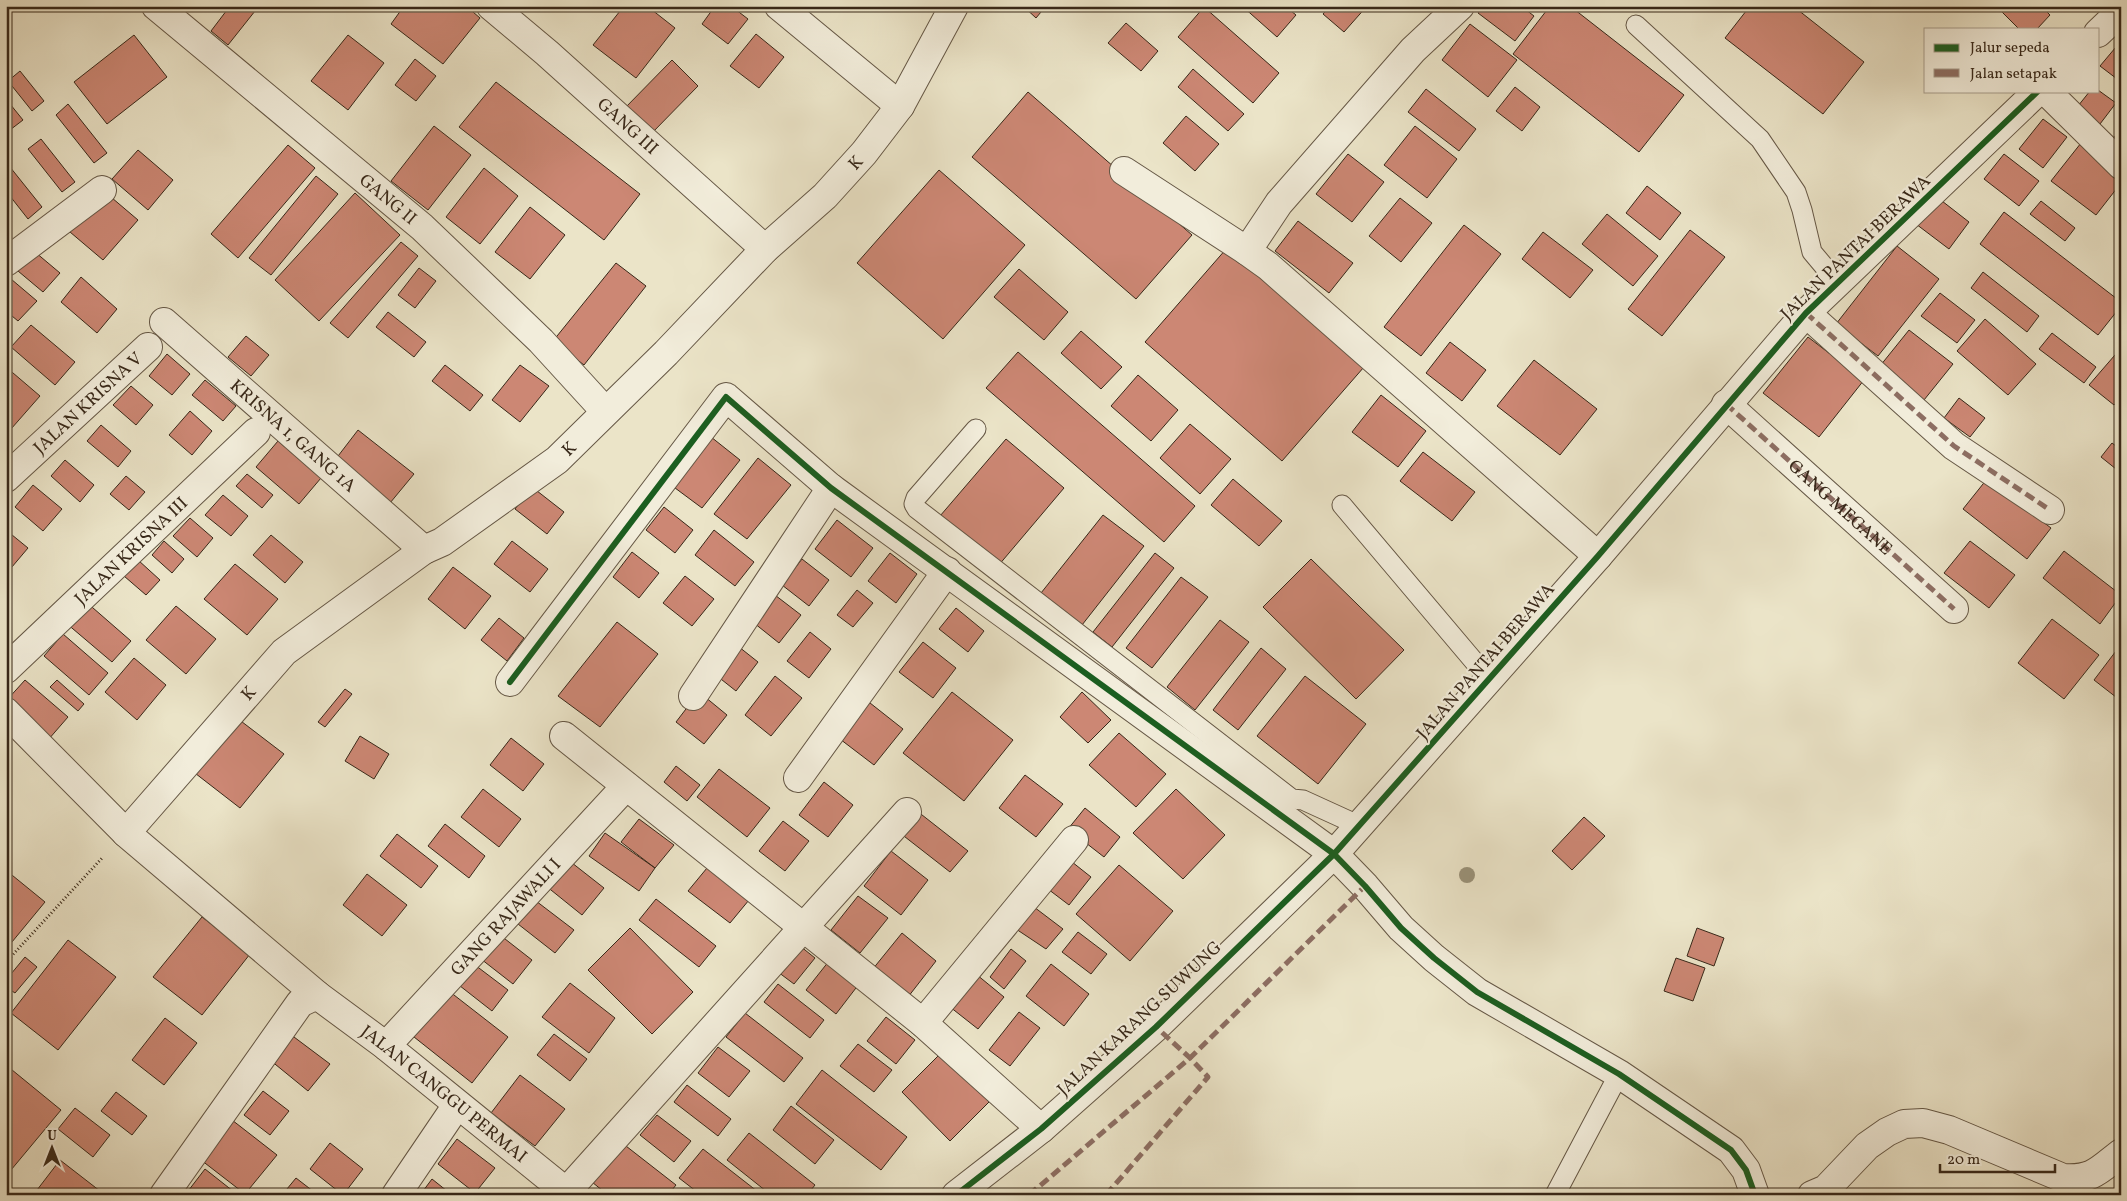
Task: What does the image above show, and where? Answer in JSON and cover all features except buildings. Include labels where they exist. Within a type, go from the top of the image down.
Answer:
[{"type":"street","name":"GANG II","points":[[156,6],[422,227],[541,341],[605,411]]},
{"type":"street","name":"GANG III","points":[[491,6],[548,53],[764,249]]},
{"type":"street","points":[[779,6],[900,106]]},
{"type":"street","name":"K","points":[[126,833],[284,652],[424,550],[442,542],[557,460],[666,353],[764,249],[825,196],[864,153],[900,106],[954,6]]},
{"type":"street","points":[[1247,250],[1278,203],[1413,50],[1460,6]]},
{"type":"street","points":[[2100,31],[2121,11]]},
{"type":"street","name":"JALAN PANTAI BERAWA","points":[[1334,854],[1598,556],[1726,404],[1806,313],[2037,92]]},
{"type":"street","points":[[2047,92],[2121,165]]},
{"type":"street","points":[[1124,171],[1247,250],[1598,556]]},
{"type":"street","points":[[6,262],[102,190]]},
{"type":"street","points":[[1806,313],[1954,446],[2050,510]]},
{"type":"street","name":"KRISNA 1, GANG 1A","points":[[164,322],[424,550]]},
{"type":"street","name":"JALAN KRISNA V","points":[[6,478],[148,348]]},
{"type":"street","points":[[510,682],[726,397],[831,488],[1334,854],[1365,886],[1401,928],[1434,958],[1477,992],[1619,1074],[1731,1150],[1746,1170],[1755,1195]]},
{"type":"street","name":"GANG MEGANE","points":[[1726,404],[1954,609]]},
{"type":"street","name":"JALAN KRISNA III","points":[[6,669],[256,432]]},
{"type":"street","points":[[693,696],[831,488]]},
{"type":"street","points":[[798,778],[947,571]]},
{"type":"street","name":"JALAN CANGGU PERMAI","points":[[6,712],[126,833],[316,995],[386,1046],[568,1193]]},
{"type":"street","points":[[564,736],[923,1023],[1040,1129]]},
{"type":"street","name":"GANG RAJAWALI I","points":[[386,1046],[626,786]]},
{"type":"street","points":[[568,1193],[801,927],[907,812]]},
{"type":"street","points":[[923,1023],[1074,840]]},
{"type":"street","name":"JALAN KARANG SUWUNG","points":[[956,1195],[1040,1129],[1156,1027],[1334,854]]},
{"type":"street","points":[[164,1195],[300,1003],[316,995]]},
{"type":"street","points":[[396,1195],[457,1105]]},
{"type":"street","points":[[1812,1195],[1826,1189],[1867,1146],[1887,1132],[1904,1124],[1923,1123],[1949,1130],[2063,1178],[2079,1179],[2093,1175],[2121,1153]]},
{"type":"lane","points":[[1636,25],[1760,139],[1796,192],[1812,252],[1838,283]]},
{"type":"lane","points":[[976,429],[916,498],[914,504],[917,509],[1292,799],[1303,800],[1360,826]]},
{"type":"lane","points":[[1342,505],[1489,679]]},
{"type":"lane","points":[[1555,1195],[1619,1074]]},
{"type":"path","points":[[6,962],[126,833]]},
{"type":"marked path","points":[[1806,313],[1954,446],[2050,510]]},
{"type":"marked path","points":[[1726,404],[1954,609]]},
{"type":"marked path","points":[[1029,1195],[1190,1058],[1365,886]]},
{"type":"marked path","points":[[1106,1195],[1208,1077],[1156,1027]]},
{"type":"cycle path","points":[[956,1195],[1041,1129],[1156,1027],[1334,854],[1598,556],[1806,313],[2037,92]]},
{"type":"cycle path","points":[[510,682],[726,397],[831,488],[1334,854],[1365,886],[1401,928],[1434,958],[1477,992],[1619,1074],[1731,1150],[1746,1170],[1755,1195]]}]
